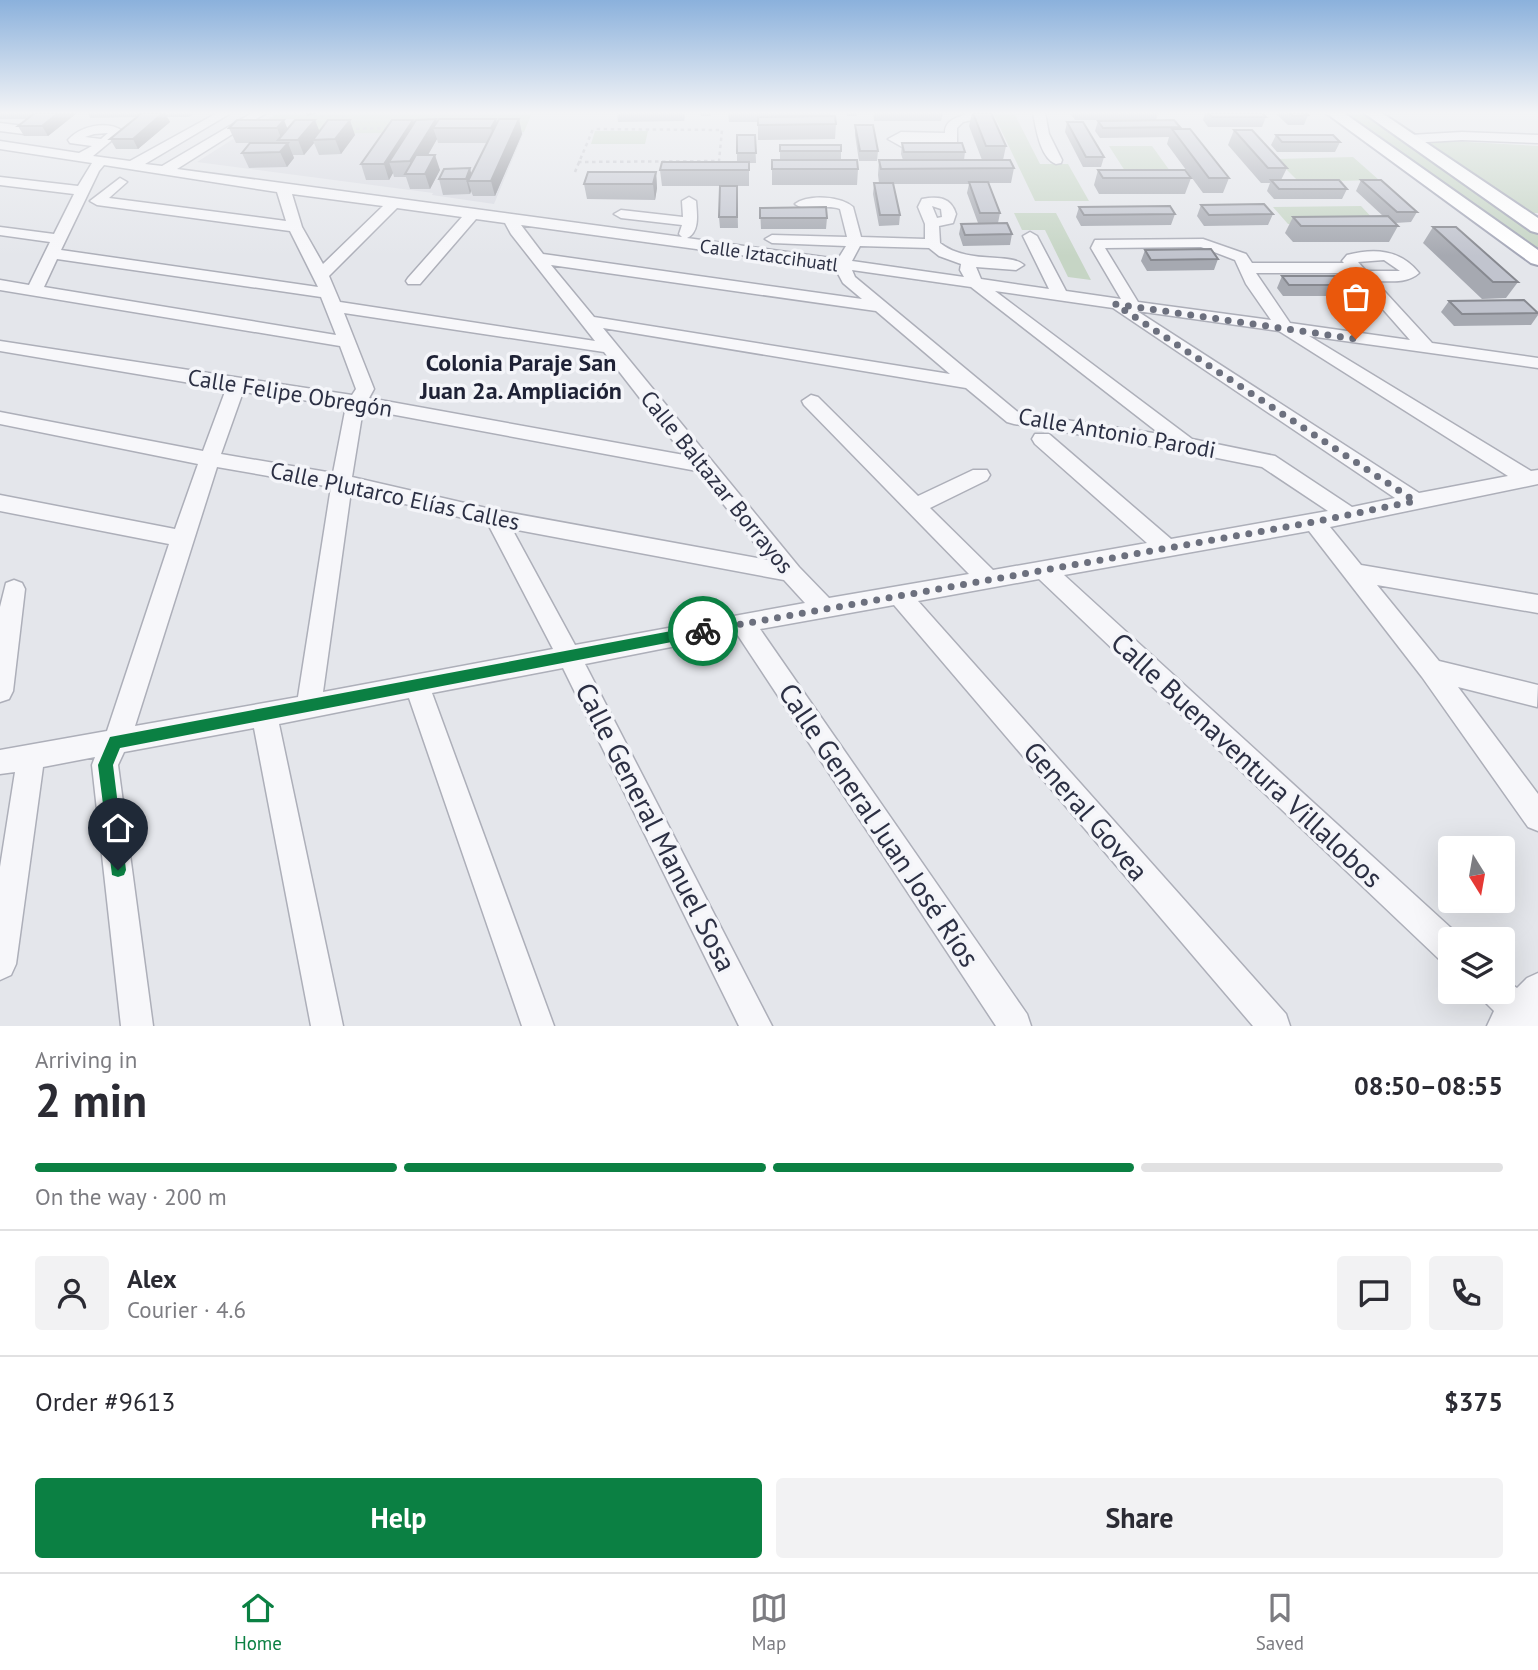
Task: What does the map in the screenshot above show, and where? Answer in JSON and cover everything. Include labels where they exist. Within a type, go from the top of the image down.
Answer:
[{"type":"main road","points":[[1401,161],[1538,259]]},
{"type":"main road","points":[[1442,161],[1538,227]]},
{"type":"street","points":[[34,290],[93,169],[101,161]]},
{"type":"street","name":"Calle Iztaccihuatl","points":[[107,161],[283,189],[683,242],[1538,363]]},
{"type":"street","points":[[133,165],[140,161]]},
{"type":"street","points":[[165,170],[180,161]]},
{"type":"street","points":[[0,181],[82,191]]},
{"type":"street","points":[[120,183],[97,201],[295,228]]},
{"type":"street","points":[[283,189],[295,228],[321,275],[365,389],[352,411],[344,482],[309,705]]},
{"type":"street","points":[[683,242],[690,222],[689,201]]},
{"type":"street","points":[[802,204],[835,202],[846,207],[856,243],[853,253],[841,265]]},
{"type":"street","points":[[321,275],[394,203]]},
{"type":"street","points":[[621,214],[690,222]]},
{"type":"street","points":[[414,281],[472,215]]},
{"type":"street","name":"Calle Baltazar Borrayos","points":[[511,219],[516,231],[703,466],[791,573],[825,609]]},
{"type":"street","points":[[932,224],[933,244]]},
{"type":"street","points":[[0,230],[57,246],[330,299],[609,348]]},
{"type":"street","points":[[1030,236],[1060,296]]},
{"type":"street","points":[[772,239],[933,244],[944,253],[969,262],[1016,265]]},
{"type":"street","points":[[1415,501],[1124,305],[1098,248],[1100,243],[1203,243],[1243,262],[1359,272],[1427,348]]},
{"type":"street","points":[[1243,262],[1308,256]]},
{"type":"street","points":[[537,258],[882,307]]},
{"type":"street","points":[[969,262],[968,270],[976,285],[1187,445]]},
{"type":"street","points":[[1243,262],[1272,312],[1286,329],[1533,478]]},
{"type":"street","name":"Calle Antonio Parodi","points":[[841,265],[849,280],[1014,418],[1187,445],[1268,461],[1348,514]]},
{"type":"street","points":[[0,285],[349,342]]},
{"type":"street","points":[[588,321],[970,382]]},
{"type":"street","name":"Calle Felipe Obregón","points":[[0,346],[236,385],[359,402],[703,466]]},
{"type":"street","points":[[137,1026],[106,765],[127,715],[208,459],[236,385]]},
{"type":"street","points":[[811,401],[989,580]]},
{"type":"street","name":"Calle Plutarco Elías Calles","points":[[0,418],[208,459],[344,482],[495,518],[791,573]]},
{"type":"street","points":[[1042,439],[1167,548]]},
{"type":"street","points":[[917,505],[980,475]]},
{"type":"street","points":[[0,762],[264,715],[743,623],[1314,522],[1533,478]]},
{"type":"street","points":[[0,503],[182,538]]},
{"type":"street","name":"Calle General Manuel Sosa","points":[[495,518],[569,656],[757,1026]]},
{"type":"street","points":[[1314,522],[1431,670],[1538,817]]},
{"type":"street","name":"Calle Buenaventura Villalobos","points":[[1044,570],[1438,937]]},
{"type":"street","points":[[1356,573],[1538,604]]},
{"type":"street","points":[[0,691],[14,589]]},
{"type":"street","name":"General Govea","points":[[899,595],[1273,1026]]},
{"type":"street","name":"Calle General Juan José Ríos","points":[[743,623],[1015,1026]]},
{"type":"street","points":[[1431,670],[1537,696]]},
{"type":"street","points":[[418,686],[538,1026]]},
{"type":"street","points":[[264,715],[327,1026]]},
{"type":"street","points":[[0,964],[31,757]]},
{"type":"path","points":[[575,172],[578,162],[719,161]]},
{"type":"shaded area","points":[[512,161],[494,204],[432,195],[433,193],[197,162]]},
{"type":"green space","points":[[1016,161],[1068,164],[1089,201],[1035,201]]},
{"type":"green space","points":[[1119,161],[1163,161],[1170,171],[1125,171]]},
{"type":"green space","points":[[1278,161],[1357,161],[1379,180],[1299,182]]},
{"type":"green space","points":[[1404,161],[1432,161],[1538,232],[1538,257]]},
{"type":"green space","points":[[1447,161],[1538,161],[1538,213],[1526,213]]},
{"type":"green space","points":[[1361,206],[1378,224],[1288,224],[1273,207]]},
{"type":"green space","points":[[1014,213],[1056,213],[1091,280],[1068,277],[1045,230],[1022,230]]},
{"type":"building","points":[[363,161],[386,161],[384,164],[361,164]]},
{"type":"building","points":[[413,161],[432,161],[425,174],[405,174]]},
{"type":"building","points":[[478,161],[500,161],[491,181],[468,181]]},
{"type":"building","points":[[772,161],[857,161],[858,169],[772,169]]},
{"type":"building","points":[[879,161],[1010,161],[1014,168],[881,169]]},
{"type":"building","points":[[1196,161],[1215,161],[1229,178],[1209,178]]},
{"type":"building","points":[[1262,161],[1280,161],[1287,168],[1268,168]]},
{"type":"building","points":[[662,162],[749,162],[749,170],[660,170]]},
{"type":"building","points":[[470,168],[466,179],[439,179],[444,169]]},
{"type":"building","points":[[1098,170],[1185,170],[1191,178],[1103,178]]},
{"type":"building","points":[[588,172],[656,172],[653,184],[584,184]]},
{"type":"building","points":[[1271,180],[1339,180],[1347,189],[1279,189]]},
{"type":"building","points":[[1361,180],[1381,180],[1417,212],[1397,212]]},
{"type":"building","points":[[969,182],[988,182],[1000,213],[980,213]]},
{"type":"building","points":[[874,183],[893,183],[900,215],[880,215]]},
{"type":"building","points":[[720,186],[737,186],[737,217],[719,217]]},
{"type":"building","points":[[1264,204],[1273,214],[1209,215],[1201,205]]},
{"type":"building","points":[[1170,206],[1175,214],[1084,215],[1079,207]]},
{"type":"building","points":[[826,207],[827,218],[760,218],[760,208]]},
{"type":"building","points":[[1388,216],[1398,226],[1301,226],[1293,217]]},
{"type":"building","points":[[1007,223],[1012,234],[965,235],[961,224]]},
{"type":"building","points":[[1433,227],[1456,227],[1518,282],[1493,282]]},
{"type":"building","points":[[1211,249],[1218,259],[1151,260],[1145,250]]},
{"type":"building","points":[[1282,276],[1354,276],[1362,285],[1289,285]]},
{"type":"building","points":[[1524,300],[1538,313],[1462,314],[1449,301]]},
{"type":"way so far","points":[[703,631],[1314,522],[1415,501],[1115,304],[1356,339]]},
{"type":"district","name":"Colonia Paraje San Juan 2a. Ampliación","points":[[521,377]]},
{"type":"route","points":[[118,870],[106,765],[115,742],[703,631]]}]
